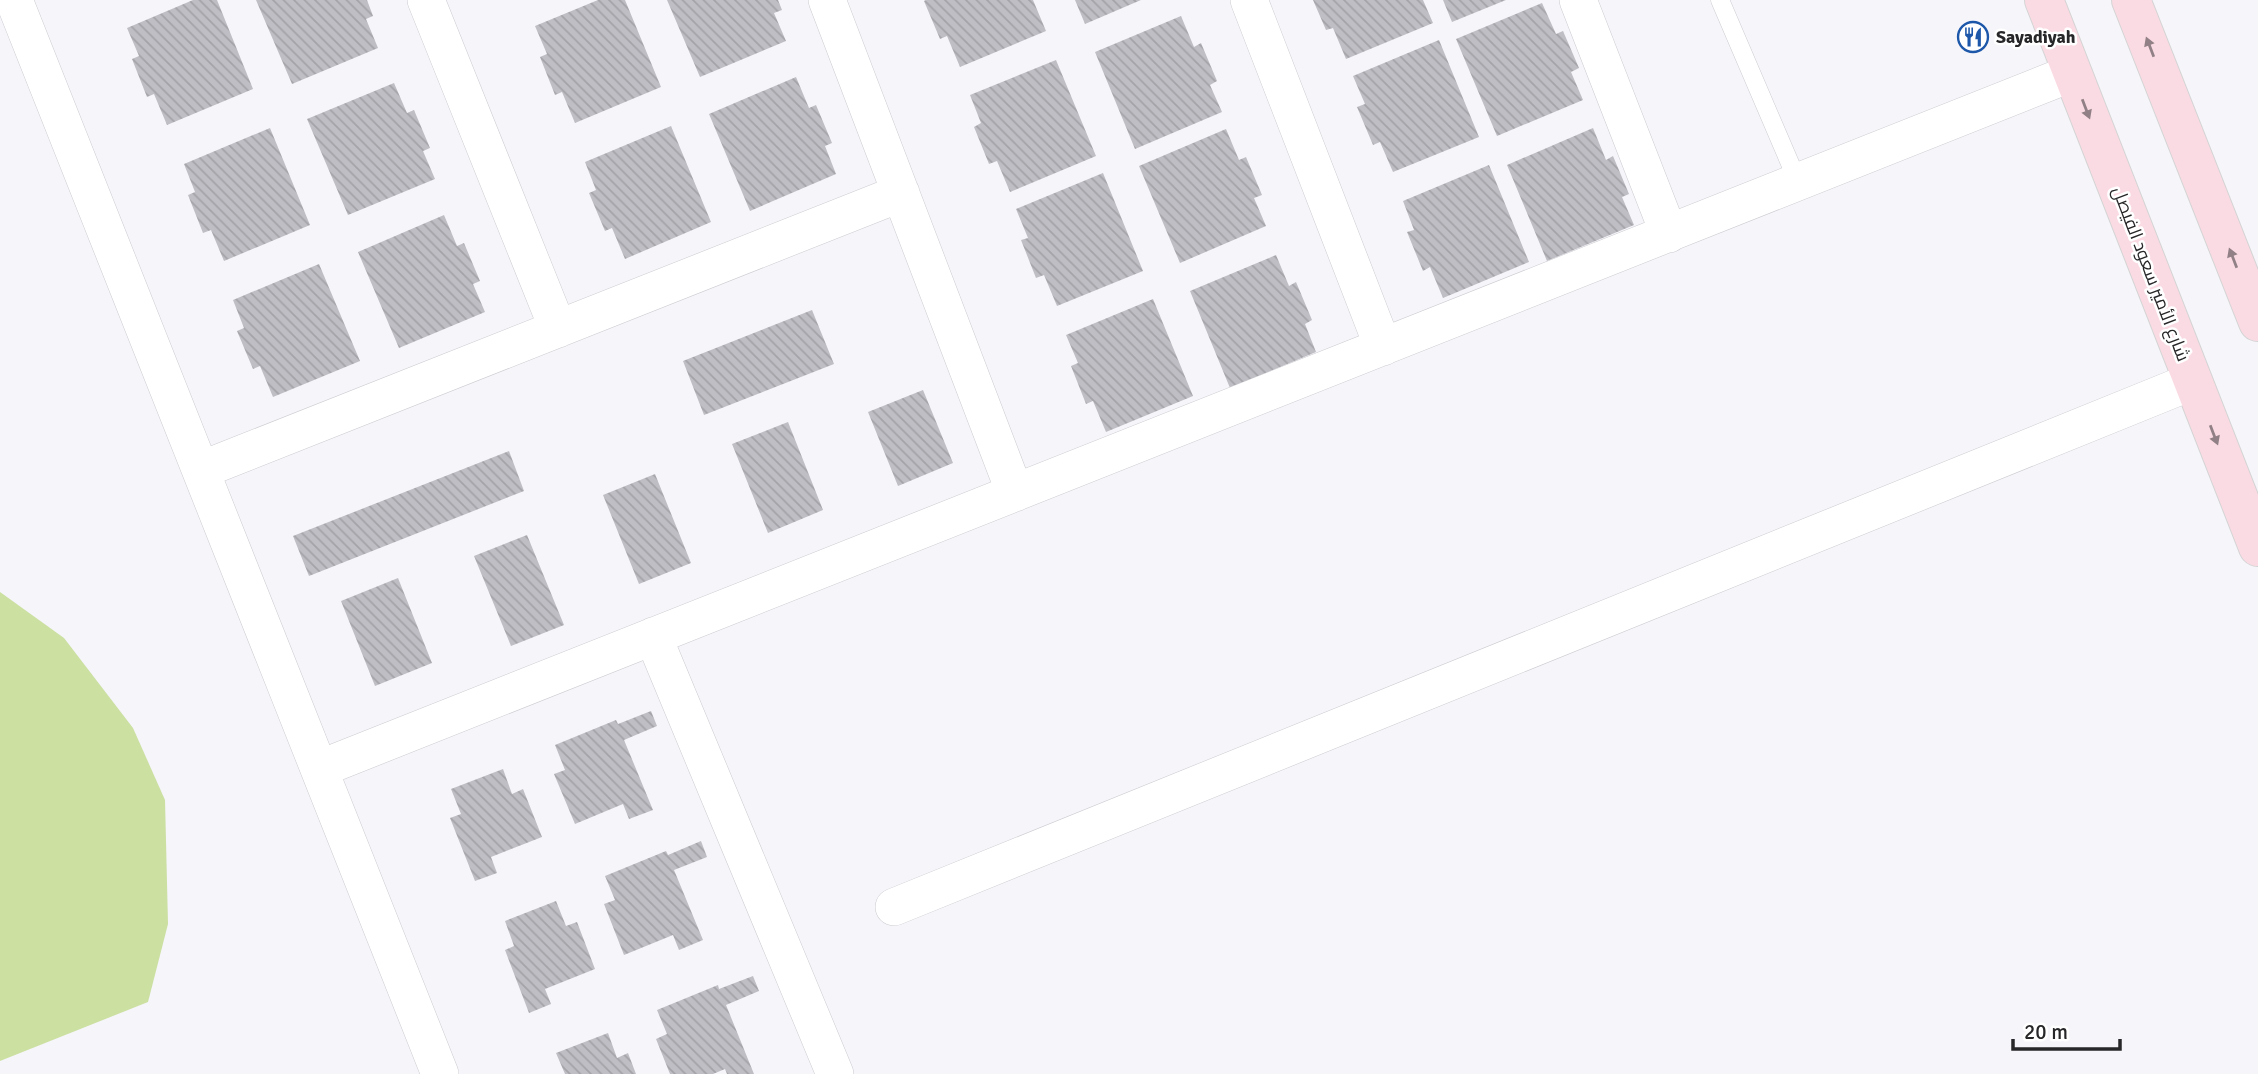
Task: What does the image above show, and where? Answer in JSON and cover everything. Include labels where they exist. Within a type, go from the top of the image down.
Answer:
[{"type":"main road","name":"شارع الأمير سعود الفيصل","points":[[2044,0],[2258,547]]},
{"type":"main road","points":[[2131,0],[2258,322]]},
{"type":"street","points":[[14,0],[440,1074]]},
{"type":"street","points":[[426,0],[558,328]]},
{"type":"street","points":[[827,0],[1015,493]]},
{"type":"street","points":[[1249,0],[1384,347]]},
{"type":"street","points":[[1578,0],[1669,234]]},
{"type":"street","points":[[319,769],[2072,73]]},
{"type":"street","points":[[201,470],[901,193]]},
{"type":"street","points":[[894,907],[2193,381]]},
{"type":"street","points":[[653,636],[835,1074]]},
{"type":"lane","points":[[1720,0],[1798,182]]},
{"type":"green space","points":[[0,592],[64,638],[133,728],[165,800],[168,924],[148,1002],[0,1061]]},
{"type":"building","points":[[193,0],[217,0],[253,89],[167,125],[154,94],[147,97],[132,59],[139,56],[127,28]]},
{"type":"building","points":[[256,0],[367,0],[373,16],[366,19],[378,48],[292,84]]},
{"type":"building","points":[[598,0],[625,0],[661,87],[575,123],[562,92],[555,95],[540,57],[547,54],[535,26]]},
{"type":"building","points":[[667,0],[778,0],[782,10],[774,13],[786,41],[700,77]]},
{"type":"building","points":[[1033,0],[1046,31],[960,67],[947,36],[940,39],[924,1]]},
{"type":"building","points":[[1075,0],[1141,0],[1085,24]]},
{"type":"building","points":[[1313,0],[1423,0],[1433,23],[1346,59],[1333,28],[1326,30]]},
{"type":"building","points":[[1443,0],[1506,0],[1452,22]]},
{"type":"building","points":[[1542,3],[1556,34],[1563,31],[1579,68],[1571,72],[1583,100],[1497,136],[1456,39]]},
{"type":"building","points":[[1181,16],[1194,47],[1201,43],[1217,81],[1210,85],[1222,112],[1135,149],[1095,52]]},
{"type":"building","points":[[1439,40],[1479,137],[1393,172],[1380,142],[1373,145],[1357,107],[1365,104],[1353,76]]},
{"type":"building","points":[[1056,60],[1096,156],[1010,192],[997,161],[989,164],[974,127],[981,123],[970,95]]},
{"type":"building","points":[[796,77],[809,108],[816,105],[832,143],[825,146],[836,174],[750,211],[709,114]]},
{"type":"building","points":[[394,83],[407,113],[414,110],[430,148],[423,151],[435,179],[348,215],[307,119]]},
{"type":"building","points":[[671,126],[711,222],[625,259],[612,228],[605,231],[589,193],[596,190],[585,162]]},
{"type":"building","points":[[270,128],[310,225],[224,261],[211,230],[203,233],[188,195],[195,192],[184,164]]},
{"type":"building","points":[[1593,128],[1606,160],[1613,156],[1629,194],[1622,197],[1634,225],[1547,261],[1507,165]]},
{"type":"building","points":[[1226,129],[1239,160],[1246,157],[1262,195],[1254,198],[1266,226],[1180,263],[1139,166]]},
{"type":"building","points":[[1489,165],[1529,262],[1443,298],[1430,267],[1423,271],[1407,232],[1414,230],[1403,201]]},
{"type":"building","points":[[1103,173],[1143,271],[1057,306],[1044,275],[1036,278],[1021,240],[1028,238],[1016,209]]},
{"type":"building","points":[[444,215],[457,246],[464,243],[480,281],[473,284],[485,312],[399,348],[358,252]]},
{"type":"building","points":[[1276,255],[1289,286],[1296,282],[1312,320],[1305,324],[1316,352],[1230,388],[1190,291]]},
{"type":"building","points":[[319,264],[360,361],[273,397],[260,366],[253,369],[237,331],[244,328],[233,300]]},
{"type":"building","points":[[1153,299],[1193,396],[1106,432],[1093,401],[1086,404],[1071,366],[1078,363],[1066,335]]},
{"type":"building","points":[[812,310],[834,364],[704,415],[683,361]]},
{"type":"building","points":[[923,390],[953,463],[898,486],[868,412]]},
{"type":"building","points":[[788,422],[823,510],[768,533],[732,444]]},
{"type":"building","points":[[509,451],[524,491],[309,576],[293,536]]},
{"type":"building","points":[[655,474],[691,563],[639,584],[603,495]]},
{"type":"building","points":[[527,535],[564,625],[511,646],[474,556]]},
{"type":"building","points":[[398,578],[432,663],[375,686],[341,601]]},
{"type":"building","points":[[651,711],[657,726],[624,740],[653,810],[629,819],[623,804],[575,824],[554,774],[565,770],[555,745],[616,720],[618,724]]},
{"type":"building","points":[[503,769],[512,794],[523,789],[542,837],[491,857],[497,873],[475,881],[450,818],[461,814],[451,789]]},
{"type":"building","points":[[701,841],[707,857],[674,870],[703,940],[679,950],[673,935],[624,955],[604,904],[615,900],[605,876],[666,851],[668,855]]},
{"type":"building","points":[[556,901],[566,926],[577,922],[595,969],[545,989],[551,1004],[529,1013],[505,950],[514,946],[505,921]]},
{"type":"building","points":[[753,976],[759,991],[726,1005],[754,1074],[727,1074],[725,1069],[713,1074],[670,1074],[656,1039],[667,1034],[657,1010],[718,985],[719,989]]},
{"type":"building","points":[[608,1033],[617,1058],[628,1053],[636,1074],[565,1074],[556,1053]]},
{"type":"place","name":"Sayadiyah","points":[[1973,37]]}]
